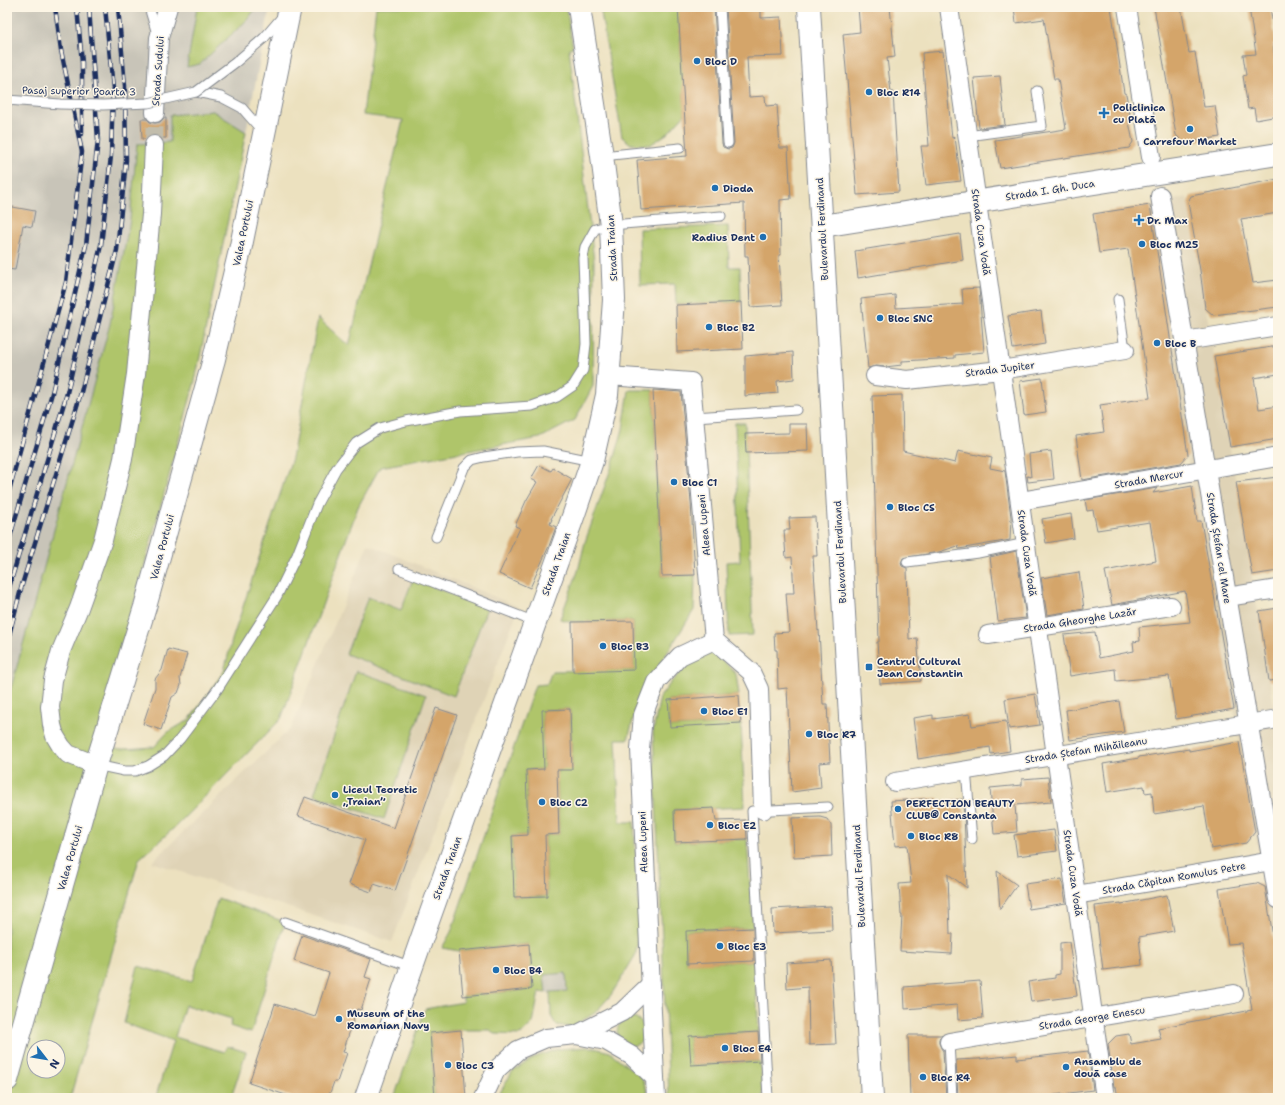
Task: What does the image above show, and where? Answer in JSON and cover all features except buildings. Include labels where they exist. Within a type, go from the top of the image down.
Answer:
[{"type":"street","name":"Strada Sudului","points":[[155,112],[159,38],[168,7]]},
{"type":"street","name":"Strada Traian","points":[[366,1098],[592,461],[607,395],[614,300],[603,227],[602,156],[579,7]]},
{"type":"street","name":"Bulevardul Ferdinand","points":[[809,7],[872,1098]]},
{"type":"street","name":"Strada Cuza Vodă","points":[[949,7],[1105,1098]]},
{"type":"street","points":[[1127,7],[1152,157]]},
{"type":"street","name":"Valea Portului","points":[[7,1080],[96,765],[145,607],[214,359],[241,246],[290,8]]},
{"type":"street","points":[[96,765],[68,754],[60,746],[52,725],[50,707],[53,680],[61,651],[79,608],[103,540],[123,459],[136,374],[150,229],[154,145]]},
{"type":"street","name":"Strada I. Gh. Duca","points":[[822,226],[1278,154]]},
{"type":"street","name":"Strada Ștefan cel Mare","points":[[1160,196],[1278,900]]},
{"type":"street","points":[[1184,341],[1278,326]]},
{"type":"street","name":"Strada Jupiter","points":[[874,376],[907,380],[1001,370],[1125,350]]},
{"type":"street","name":"Aleea Lupeni","points":[[609,376],[691,382],[714,640],[680,656],[656,682],[643,715],[640,749],[656,1098]]},
{"type":"street","name":"Strada Mercur","points":[[1020,501],[1278,457]]},
{"type":"street","points":[[1227,597],[1278,589]]},
{"type":"street","name":"Strada Gheorghe Lazăr","points":[[988,635],[1171,606]]},
{"type":"street","points":[[714,640],[751,672],[759,689],[763,810]]},
{"type":"street","name":"Strada Ștefan Mihăileanu","points":[[895,782],[1278,719]]},
{"type":"street","name":"Strada Căpitan Romulus Petre","points":[[1076,895],[1272,861]]},
{"type":"street","points":[[576,1035],[622,1012],[651,984]]},
{"type":"street","name":"Strada George Enescu","points":[[949,1042],[1234,994]]},
{"type":"street","points":[[483,1098],[496,1070],[518,1050],[546,1038],[576,1035],[606,1041],[632,1056],[655,1078]]},
{"type":"lane","points":[[149,7],[159,38]]},
{"type":"lane","points":[[720,7],[728,143]]},
{"type":"lane","name":"Pasaj superior Poarta 3","points":[[196,92],[236,62],[264,38],[290,8]]},
{"type":"lane","points":[[968,136],[1042,126],[1037,91]]},
{"type":"lane","name":"Pasaj superior Poarta 3","points":[[7,100],[74,104],[148,103],[196,92],[222,97],[242,108],[249,114],[264,133]]},
{"type":"lane","points":[[602,156],[680,148]]},
{"type":"lane","points":[[96,765],[124,771],[135,771],[148,766],[164,756],[180,739],[217,690],[277,596],[297,555],[317,504],[336,469],[356,443],[380,428],[406,421],[460,411],[532,406],[557,397],[573,386],[584,370],[586,344],[583,258],[585,247],[603,227],[721,216]]},
{"type":"lane","points":[[1118,299],[1125,350]]},
{"type":"lane","points":[[695,417],[796,410]]},
{"type":"lane","points":[[436,537],[464,468],[472,460],[517,452],[543,450],[592,461]]},
{"type":"lane","points":[[907,562],[978,553],[1026,543]]},
{"type":"lane","points":[[399,569],[535,622]]},
{"type":"lane","points":[[966,770],[972,839]]},
{"type":"lane","points":[[768,1098],[752,811],[828,806]]},
{"type":"lane","points":[[285,922],[412,968]]},
{"type":"lane","points":[[949,1042],[952,1098]]},
{"type":"shaded area","points":[[7,7],[270,7],[195,381],[95,746],[7,1045]]},
{"type":"shaded area","points":[[1187,197],[1278,729],[1278,968],[1266,887],[1258,852],[1201,521],[1197,521],[1150,205]]},
{"type":"shaded area","name":"Liceul Teoretic „Traian”","points":[[368,544],[519,607],[392,942],[152,862],[292,727]]},
{"type":"shaded area","points":[[566,973],[567,991],[546,993],[544,975]]},
{"type":"green space","points":[[197,7],[257,7],[247,20],[200,64],[187,67]]},
{"type":"green space","points":[[376,7],[566,7],[573,47],[569,48],[594,261],[593,386],[575,420],[540,438],[380,467],[358,507],[281,719],[174,828],[139,859],[70,1098],[7,1098],[7,703],[110,324],[130,220],[137,144],[170,142],[170,115],[213,111],[246,132],[195,381],[95,746],[123,749],[154,747],[168,732],[189,720],[224,671],[232,640],[292,458],[318,318],[349,346],[403,120],[363,115]]},
{"type":"green space","points":[[600,7],[678,7],[685,114],[668,133],[650,145],[631,144],[622,137]]},
{"type":"green space","points":[[728,226],[729,267],[740,267],[741,302],[676,305],[675,284],[640,285],[639,229]]},
{"type":"green space","points":[[629,390],[653,390],[662,576],[695,575],[694,610],[639,698],[628,739],[616,739],[620,822],[634,822],[640,933],[635,956],[611,995],[595,1013],[571,1027],[556,1025],[551,1016],[550,992],[567,991],[566,973],[544,975],[546,993],[539,992],[533,1023],[520,1035],[495,1034],[490,1030],[461,1030],[430,1033],[435,1098],[394,1098],[425,1009],[463,1002],[463,996],[532,989],[528,944],[459,951],[442,948],[451,932],[535,685],[547,684],[552,671],[634,670],[633,621],[572,622],[560,619],[578,571],[585,542],[615,457],[623,429]],"holes":[[[570,709],[572,769],[557,770],[559,834],[545,835],[547,896],[514,897],[512,836],[528,835],[526,770],[544,769],[542,710]]]},
{"type":"green space","points":[[735,423],[745,423],[753,635],[729,636],[726,562],[740,561]]},
{"type":"green space","points":[[413,579],[487,608],[454,696],[346,654],[368,597],[401,610]]},
{"type":"green space","points":[[710,647],[736,674],[739,695],[668,700],[670,727],[741,723],[745,807],[674,810],[675,842],[747,839],[753,928],[686,931],[687,963],[754,961],[759,1032],[689,1036],[691,1065],[760,1061],[763,1098],[669,1098],[653,732],[660,697],[672,681],[698,653]]},
{"type":"green space","points":[[356,671],[426,695],[384,819],[314,795]]},
{"type":"green space","points":[[218,898],[285,922],[251,1033],[230,1026],[232,1019],[185,1005],[175,1037],[224,1052],[227,1046],[246,1052],[231,1098],[163,1098],[156,1096],[173,1041],[124,1023],[138,966],[192,981]]},
{"type":"green space","points":[[631,1018],[641,1022],[645,1032],[641,1042],[631,1046],[621,1042],[617,1032],[621,1022]]},
{"type":"green space","points":[[590,1047],[610,1052],[642,1078],[650,1098],[497,1098],[512,1072],[533,1058],[558,1049]]},
{"type":"tunnel","points":[[154,145],[155,113]]},
{"type":"railway","points":[[7,498],[66,282],[82,152],[61,50],[55,7]]},
{"type":"railway","points":[[77,7],[82,63],[82,134]]},
{"type":"railway","points":[[7,547],[52,393],[86,245],[98,140],[89,7]]},
{"type":"railway","points":[[7,594],[67,393],[101,245],[111,156],[113,89],[105,7]]},
{"type":"railway","points":[[7,643],[22,585],[80,396],[117,250],[126,160],[125,86],[118,7]]},
{"type":"place","name":"Bloc D","points":[[697,61]]},
{"type":"place","name":"Bloc R14","points":[[869,92]]},
{"type":"place","name":"Policlinica cu Plată","points":[[1104,113]]},
{"type":"place","name":"Carrefour Market","points":[[1190,129]]},
{"type":"place","name":"Dioda","points":[[715,188]]},
{"type":"place","name":"Dr. Max","points":[[1139,220]]},
{"type":"place","name":"Radius Dent","points":[[763,237]]},
{"type":"place","name":"Bloc M25","points":[[1142,244]]},
{"type":"place","name":"Bloc SNC","points":[[880,318]]},
{"type":"place","name":"Bloc B2","points":[[709,327]]},
{"type":"place","name":"Bloc B","points":[[1157,343]]},
{"type":"place","name":"Bloc C1","points":[[674,482]]},
{"type":"place","name":"Bloc CS","points":[[890,507]]},
{"type":"place","name":"Bloc B3","points":[[603,646]]},
{"type":"place","name":"Centrul Cultural Jean Constantin","points":[[869,667]]},
{"type":"place","name":"Bloc E1","points":[[704,711]]},
{"type":"place","name":"Bloc R7","points":[[809,734]]},
{"type":"place","name":"Liceul Teoretic „Traian”","points":[[335,795]]},
{"type":"place","name":"Bloc C2","points":[[542,802]]},
{"type":"place","name":"PERFECTION BEAUTY CLUB® Constanta","points":[[898,809]]},
{"type":"place","name":"Bloc E2","points":[[710,825]]},
{"type":"place","name":"Bloc R8","points":[[911,836]]},
{"type":"place","name":"Bloc E3","points":[[720,946]]},
{"type":"place","name":"Bloc B4","points":[[496,970]]},
{"type":"place","name":"Museum of the Romanian Navy","points":[[339,1019]]},
{"type":"place","name":"Bloc E4","points":[[725,1048]]},
{"type":"place","name":"Bloc C3","points":[[448,1065]]},
{"type":"place","name":"Ansamblu de două case","points":[[1066,1067]]},
{"type":"place","name":"Bloc R4","points":[[923,1077]]}]
